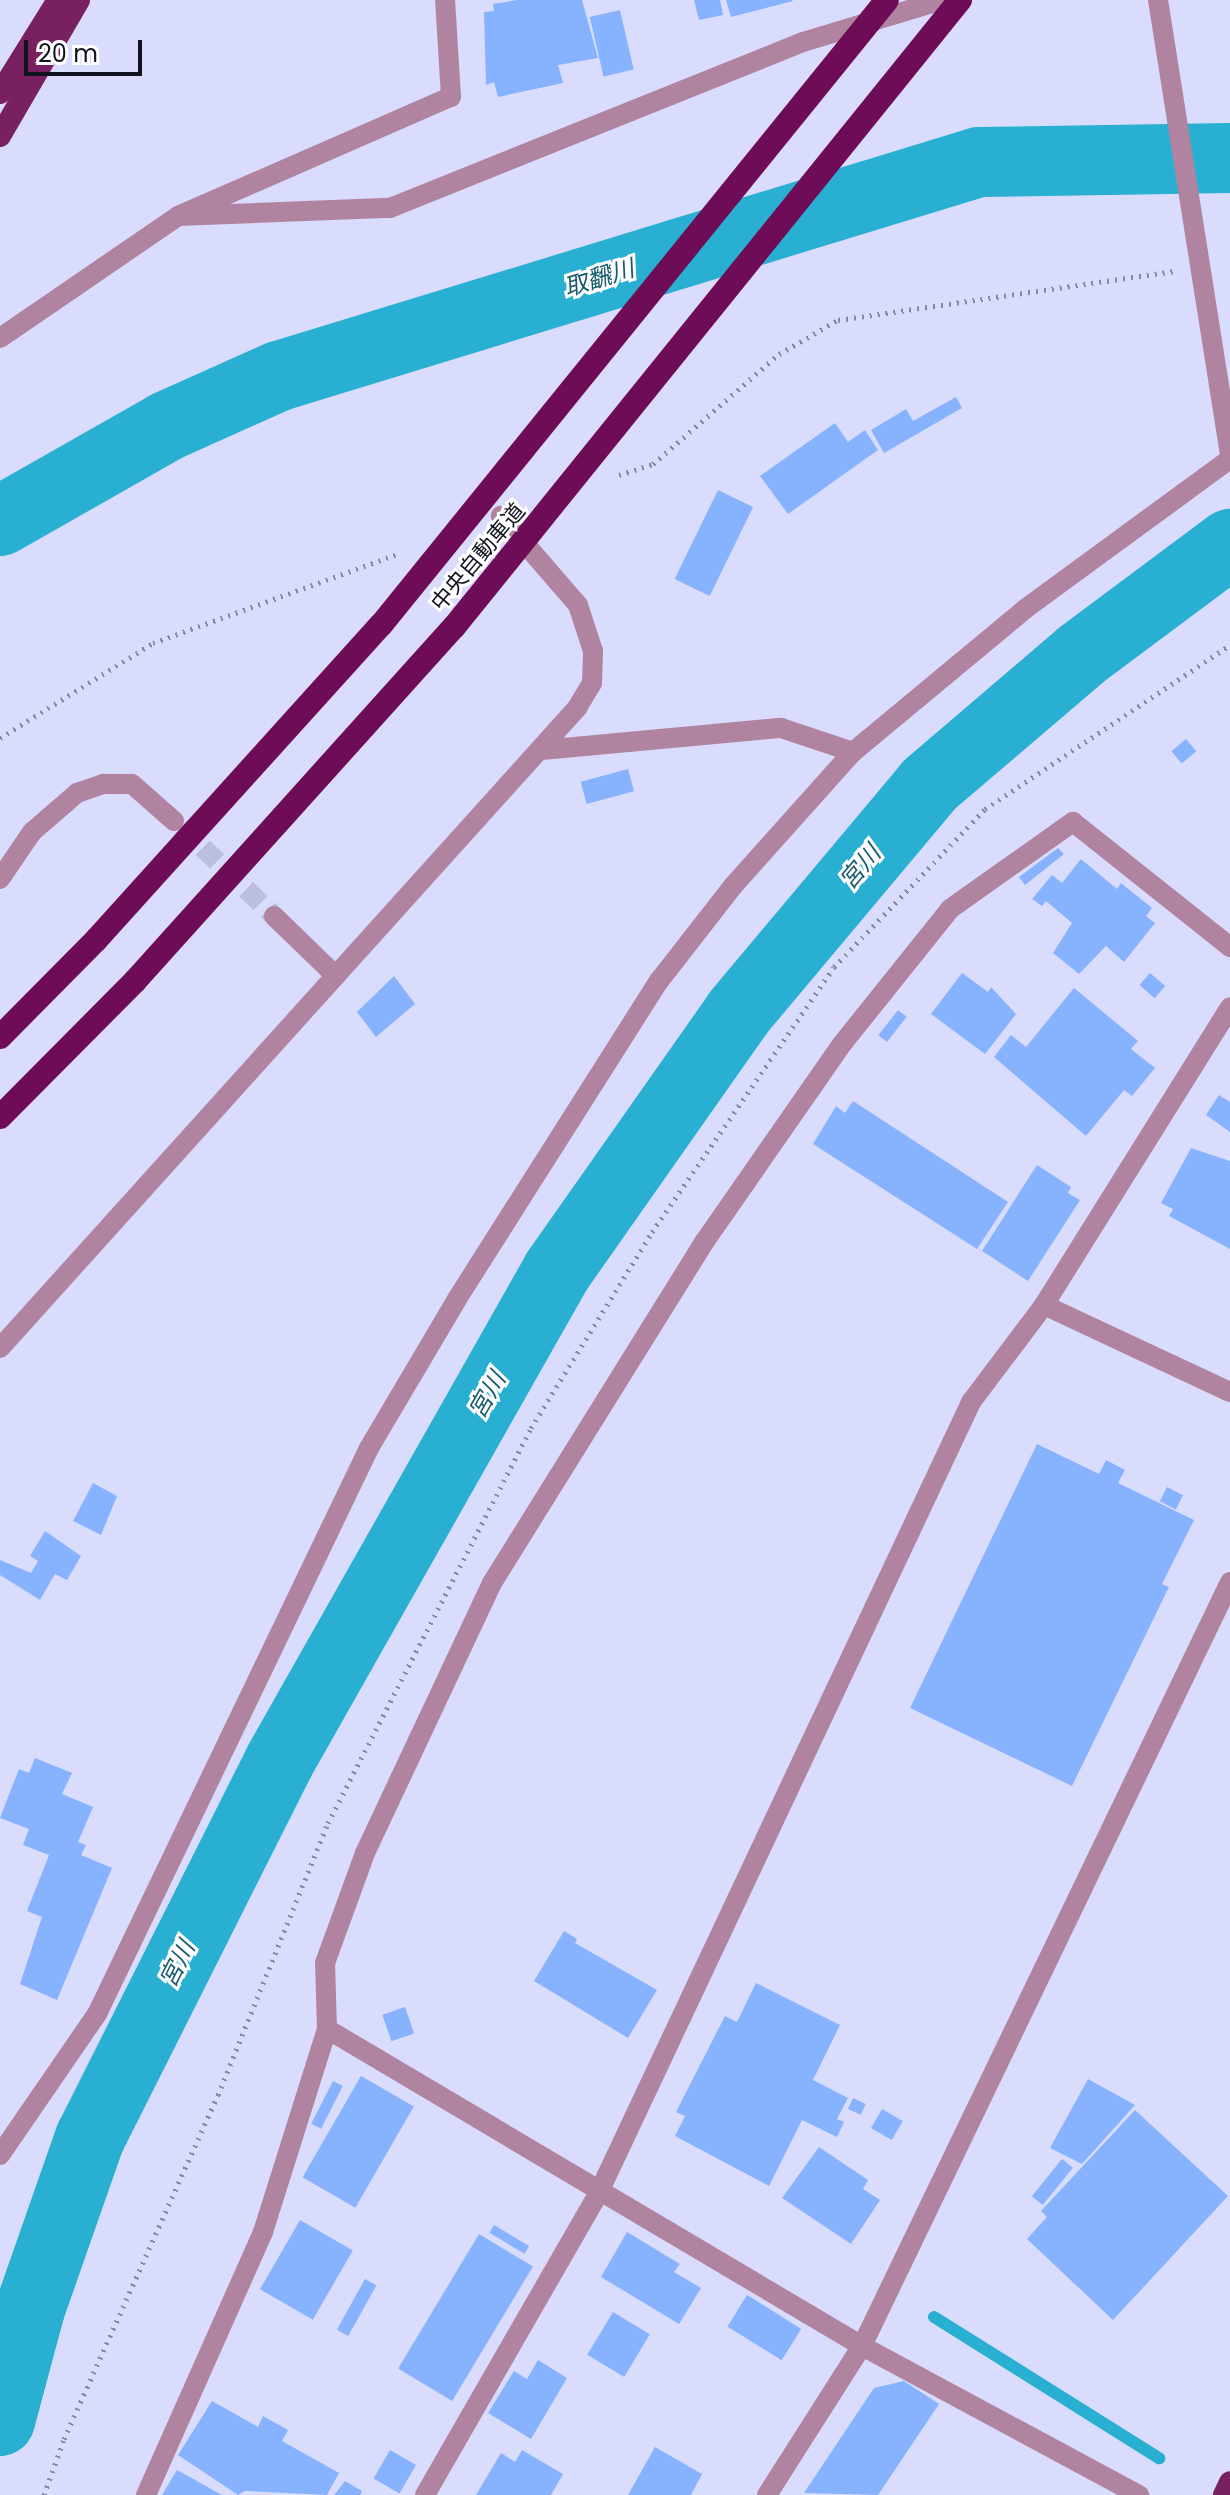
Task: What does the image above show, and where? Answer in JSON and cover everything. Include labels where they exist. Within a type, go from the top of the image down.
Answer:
[{"type":"highway","points":[[0,93],[58,0]]},
{"type":"highway","points":[[0,136],[79,0]]},
{"type":"highway","name":"中央自動車道","points":[[0,1037],[96,940],[381,625],[887,0]]},
{"type":"highway","name":"中央自動車道","points":[[0,1117],[146,970],[454,627],[960,0]]},
{"type":"highway","points":[[1224,2495],[1230,2482]]},
{"type":"street","points":[[0,338],[178,216],[451,97],[445,0]]},
{"type":"street","points":[[178,216],[390,208],[803,42],[942,0]]},
{"type":"street","points":[[0,2155],[97,2014],[369,1448],[457,1299],[659,981],[733,886],[853,752],[1025,609],[1230,457],[1159,9]]},
{"type":"street","points":[[0,1348],[542,750],[592,683],[593,651],[578,605],[501,516]]},
{"type":"street","points":[[542,750],[781,728],[853,752]]},
{"type":"street","points":[[0,879],[32,832],[77,793],[103,784],[132,784],[174,821]]},
{"type":"street","points":[[146,2495],[263,2232],[327,2029],[325,1963],[365,1853],[492,1583],[705,1241],[842,1044],[950,909],[1073,822],[1230,947]]},
{"type":"street","points":[[274,916],[336,976]]},
{"type":"street","points":[[425,2495],[599,2192],[971,1402],[1044,1305],[1230,1007]]},
{"type":"street","points":[[1044,1305],[1230,1392]]},
{"type":"street","points":[[767,2495],[862,2346],[1230,1582]]},
{"type":"street","points":[[327,2029],[862,2346],[1139,2495]]},
{"type":"building","points":[[517,0],[582,0],[598,58],[558,65],[563,83],[498,97],[494,82],[486,85],[484,12],[494,11],[493,4]]},
{"type":"building","points":[[694,0],[720,0],[723,15],[699,20]]},
{"type":"building","points":[[726,0],[792,0],[793,1],[731,17]]},
{"type":"building","points":[[620,10],[634,69],[604,76],[590,17]]},
{"type":"building","points":[[956,397],[962,408],[884,453],[871,430],[906,409],[913,421]]},
{"type":"building","points":[[835,423],[848,442],[865,430],[878,450],[788,514],[760,476]]},
{"type":"building","points":[[718,490],[753,507],[710,596],[675,579]]},
{"type":"building","points":[[1186,739],[1196,751],[1182,763],[1171,751]]},
{"type":"building","points":[[628,769],[634,791],[587,804],[581,782]]},
{"type":"building","points":[[1058,848],[1064,854],[1025,885],[1019,877]]},
{"type":"building","points":[[1081,859],[1117,889],[1121,883],[1152,908],[1146,916],[1155,923],[1124,962],[1106,946],[1079,974],[1053,953],[1072,923],[1046,901],[1042,906],[1032,899],[1052,875],[1062,883]]},
{"type":"building","points":[[962,973],[988,992],[991,987],[1016,1014],[985,1054],[931,1014]]},
{"type":"building","points":[[1150,973],[1165,986],[1155,998],[1140,985]]},
{"type":"building","points":[[394,976],[415,1004],[376,1037],[357,1012]]},
{"type":"building","points":[[1074,988],[1138,1041],[1131,1049],[1155,1068],[1132,1096],[1124,1090],[1086,1136],[994,1057],[1011,1035],[1026,1047]]},
{"type":"building","points":[[898,1010],[907,1017],[887,1042],[878,1035]]},
{"type":"building","points":[[1219,1095],[1230,1102],[1230,1132],[1206,1115]]},
{"type":"building","points":[[853,1101],[1008,1202],[977,1249],[813,1144],[836,1106],[845,1113]]},
{"type":"building","points":[[1191,1148],[1230,1161],[1230,1249],[1169,1216],[1173,1209],[1161,1203]]},
{"type":"building","points":[[1037,1165],[1071,1187],[1068,1193],[1080,1200],[1028,1281],[982,1251]]},
{"type":"building","points":[[1037,1444],[1099,1474],[1106,1460],[1125,1470],[1118,1483],[1194,1520],[1162,1584],[1169,1587],[1072,1786],[910,1708]]},
{"type":"building","points":[[93,1483],[117,1496],[101,1535],[73,1521]]},
{"type":"building","points":[[1167,1487],[1183,1495],[1176,1509],[1160,1501]]},
{"type":"building","points":[[45,1531],[81,1556],[67,1580],[55,1574],[40,1600],[0,1575],[0,1560],[31,1573],[38,1561],[30,1556]]},
{"type":"building","points":[[35,1758],[72,1773],[62,1794],[93,1807],[78,1842],[86,1845],[81,1855],[112,1868],[57,2000],[20,1984],[42,1917],[27,1911],[49,1855],[23,1845],[29,1829],[0,1818],[19,1769],[29,1773]]},
{"type":"building","points":[[564,1931],[577,1939],[575,1943],[657,1990],[628,2038],[534,1981]]},
{"type":"building","points":[[756,1983],[840,2025],[813,2080],[848,2098],[837,2119],[844,2122],[837,2137],[802,2120],[769,2186],[675,2136],[685,2116],[676,2112],[725,2016],[737,2022]]},
{"type":"building","points":[[405,2007],[414,2033],[391,2041],[382,2015]]},
{"type":"building","points":[[361,2076],[414,2106],[355,2208],[302,2177]]},
{"type":"building","points":[[1088,2079],[1135,2105],[1082,2164],[1050,2148]]},
{"type":"building","points":[[333,2081],[343,2086],[321,2129],[311,2124]]},
{"type":"building","points":[[853,2098],[866,2104],[861,2115],[848,2109]]},
{"type":"building","points":[[882,2109],[903,2121],[892,2140],[871,2128]]},
{"type":"building","points":[[1135,2110],[1228,2196],[1113,2320],[1027,2239],[1047,2217],[1041,2211]]},
{"type":"building","points":[[819,2147],[868,2180],[863,2189],[880,2200],[851,2244],[782,2198]]},
{"type":"building","points":[[1062,2159],[1073,2168],[1043,2205],[1032,2196]]},
{"type":"building","points":[[300,2220],[353,2250],[313,2320],[260,2289]]},
{"type":"building","points":[[494,2225],[529,2246],[525,2254],[489,2233]]},
{"type":"building","points":[[627,2232],[680,2264],[674,2272],[701,2288],[679,2324],[601,2277]]},
{"type":"building","points":[[479,2234],[533,2266],[452,2401],[398,2369]]},
{"type":"building","points":[[365,2279],[376,2285],[348,2336],[337,2330]]},
{"type":"building","points":[[747,2295],[801,2329],[782,2360],[727,2326]]},
{"type":"building","points":[[613,2312],[650,2334],[624,2377],[587,2355]]},
{"type":"building","points":[[538,2360],[567,2378],[531,2439],[488,2413],[514,2371],[527,2379]]},
{"type":"building","points":[[904,2381],[939,2404],[878,2495],[804,2493],[874,2388]]},
{"type":"building","points":[[212,2401],[258,2427],[263,2416],[288,2430],[282,2441],[339,2473],[327,2495],[245,2491],[238,2495],[178,2455]]},
{"type":"building","points":[[655,2447],[702,2474],[691,2495],[628,2495]]},
{"type":"building","points":[[390,2450],[416,2465],[399,2494],[374,2479]]},
{"type":"building","points":[[522,2450],[563,2474],[551,2495],[476,2495],[501,2453],[515,2462]]},
{"type":"building","points":[[177,2470],[222,2495],[162,2495]]},
{"type":"building","points":[[345,2481],[362,2491],[360,2495],[334,2495]]},
{"type":"waterway","name":"取飜川","points":[[0,521],[167,426],[279,376],[979,162],[1230,158]]},
{"type":"waterway","name":"宮川","points":[[0,2421],[30,2309],[90,2138],[279,1762],[557,1271],[738,1013],[929,785],[1081,655],[1230,544]]},
{"type":"waterway","points":[[934,2317],[1159,2458]]},
{"type":"tunnel","points":[[181,827],[274,916]]}]
